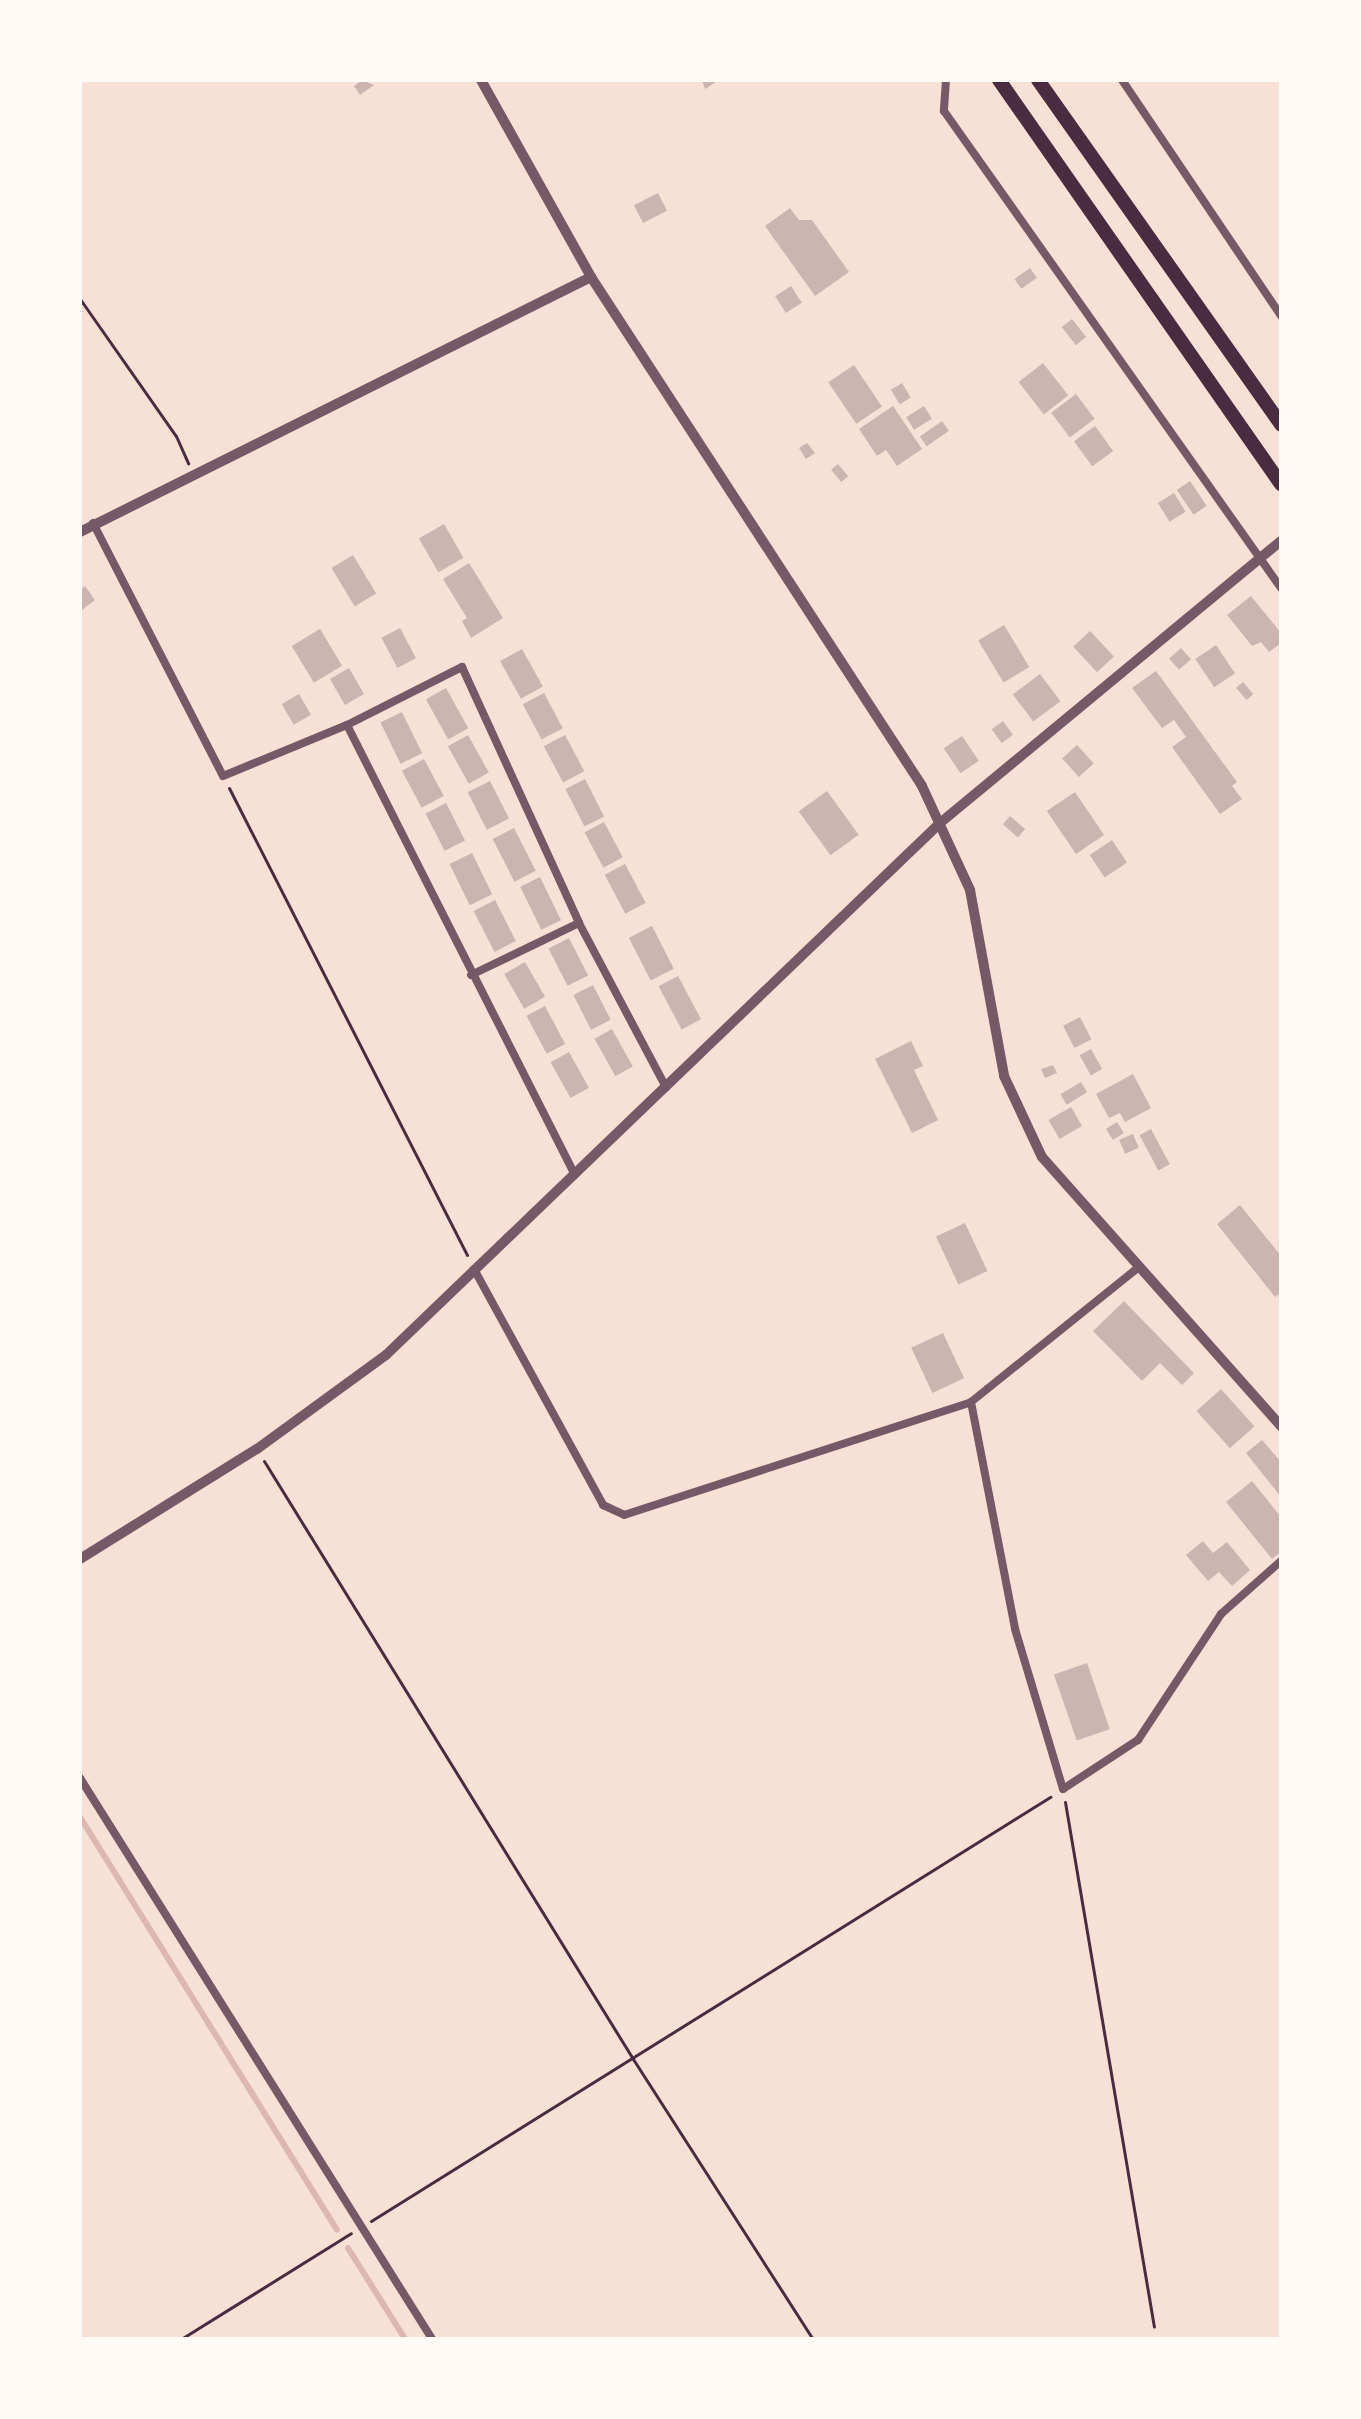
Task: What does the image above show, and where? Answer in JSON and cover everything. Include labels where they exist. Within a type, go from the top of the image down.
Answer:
[{"type":"highway","points":[[999,80],[1281,484]]},
{"type":"highway","points":[[1038,80],[1281,425]]},
{"type":"street","points":[[481,80],[591,277],[922,786],[977,913],[997,1042],[1014,1103],[1063,1185],[1281,1426]]},
{"type":"street","points":[[946,80],[944,111],[1281,588]]},
{"type":"street","points":[[1122,80],[1281,316]]},
{"type":"street","points":[[80,532],[591,277]]},
{"type":"street","points":[[93,523],[223,776],[347,725],[462,667],[579,923],[666,1087]]},
{"type":"street","points":[[80,1559],[257,1449],[386,1355],[940,823],[1281,541]]},
{"type":"street","points":[[347,725],[575,1175]]},
{"type":"street","points":[[471,975],[579,923]]},
{"type":"street","points":[[474,1269],[611,1512],[624,1515],[971,1402],[1139,1267]]},
{"type":"street","points":[[971,1402],[1015,1629],[1063,1789],[1138,1740],[1221,1614],[1281,1561]]},
{"type":"street","points":[[80,1778],[432,2339]]},
{"type":"path","points":[[80,299],[176,436],[193,473]]},
{"type":"path","points":[[223,776],[474,1269]]},
{"type":"path","points":[[257,1449],[633,2059],[813,2339]]},
{"type":"path","points":[[181,2339],[1063,1789],[1154,2327]]},
{"type":"building","points":[[362,80],[374,85],[360,95],[354,86]]},
{"type":"building","points":[[702,80],[719,80],[705,89]]},
{"type":"building","points":[[658,193],[667,211],[643,223],[634,205]]},
{"type":"building","points":[[790,208],[799,220],[812,220],[849,272],[815,296],[765,226]]},
{"type":"building","points":[[1030,268],[1037,278],[1021,289],[1014,279]]},
{"type":"building","points":[[791,286],[802,303],[786,313],[775,296]]},
{"type":"building","points":[[1072,319],[1086,337],[1076,345],[1062,327]]},
{"type":"building","points":[[1043,363],[1068,395],[1044,414],[1019,382]]},
{"type":"building","points":[[854,365],[882,406],[856,424],[828,382]]},
{"type":"building","points":[[902,383],[911,398],[900,404],[891,390]]},
{"type":"building","points":[[1076,394],[1095,419],[1070,437],[1051,413]]},
{"type":"building","points":[[893,406],[922,449],[897,466],[886,450],[877,456],[859,429]]},
{"type":"building","points":[[924,406],[932,419],[914,430],[906,417]]},
{"type":"building","points":[[942,421],[949,431],[927,446],[920,436]]},
{"type":"building","points":[[1095,426],[1113,451],[1092,466],[1074,441]]},
{"type":"building","points":[[807,443],[815,453],[806,459],[799,448]]},
{"type":"building","points":[[838,464],[848,476],[841,482],[831,470]]},
{"type":"building","points":[[1190,481],[1207,506],[1194,515],[1177,490]]},
{"type":"building","points":[[1174,493],[1186,512],[1170,522],[1158,503]]},
{"type":"building","points":[[444,524],[463,558],[438,572],[419,538]]},
{"type":"building","points":[[353,555],[376,594],[355,606],[332,568]]},
{"type":"building","points":[[469,563],[503,618],[471,638],[462,621],[467,618],[443,579]]},
{"type":"building","points":[[85,586],[95,600],[82,610],[80,590]]},
{"type":"building","points":[[1251,596],[1281,633],[1281,643],[1269,652],[1261,642],[1252,646],[1227,615]]},
{"type":"building","points":[[1004,625],[1029,667],[1004,682],[978,640]]},
{"type":"building","points":[[400,628],[416,658],[397,668],[381,638]]},
{"type":"building","points":[[320,629],[342,666],[314,683],[292,646]]},
{"type":"building","points":[[1090,631],[1114,657],[1097,672],[1073,647]]},
{"type":"building","points":[[1216,645],[1235,673],[1214,687],[1195,659]]},
{"type":"building","points":[[1181,648],[1191,659],[1179,670],[1169,659]]},
{"type":"building","points":[[522,649],[543,687],[521,699],[500,661]]},
{"type":"building","points":[[349,668],[364,694],[345,705],[330,679]]},
{"type":"building","points":[[1156,671],[1237,782],[1232,786],[1242,799],[1220,814],[1172,747],[1186,737],[1174,720],[1162,728],[1132,688]]},
{"type":"building","points":[[1040,674],[1060,701],[1033,722],[1013,694]]},
{"type":"building","points":[[1243,682],[1253,694],[1246,700],[1236,688]]},
{"type":"building","points":[[446,688],[468,728],[448,739],[426,699]]},
{"type":"building","points":[[544,693],[563,728],[542,740],[523,704]]},
{"type":"building","points":[[299,694],[311,715],[294,725],[282,704]]},
{"type":"building","points":[[402,712],[422,753],[401,764],[380,723]]},
{"type":"building","points":[[1003,721],[1013,735],[1002,743],[992,729]]},
{"type":"building","points":[[468,735],[489,773],[469,784],[448,746]]},
{"type":"building","points":[[565,735],[584,771],[563,782],[544,746]]},
{"type":"building","points":[[962,736],[979,761],[961,773],[944,748]]},
{"type":"building","points":[[1077,745],[1094,764],[1079,777],[1062,758]]},
{"type":"building","points":[[424,759],[444,796],[422,808],[402,771]]},
{"type":"building","points":[[585,779],[604,816],[584,826],[565,789]]},
{"type":"building","points":[[490,781],[509,818],[487,830],[468,792]]},
{"type":"building","points":[[827,791],[859,835],[830,855],[799,812]]},
{"type":"building","points":[[1075,792],[1104,835],[1076,854],[1047,811]]},
{"type":"building","points":[[446,803],[465,840],[445,851],[426,813]]},
{"type":"building","points":[[1010,816],[1025,829],[1018,837],[1003,824]]},
{"type":"building","points":[[604,822],[623,857],[603,868],[585,832]]},
{"type":"building","points":[[514,828],[536,871],[514,882],[493,839]]},
{"type":"building","points":[[1112,840],[1127,862],[1105,877],[1090,855]]},
{"type":"building","points":[[472,853],[492,894],[470,905],[450,864]]},
{"type":"building","points":[[625,864],[646,903],[625,914],[605,875]]},
{"type":"building","points":[[540,877],[561,920],[541,930],[520,887]]},
{"type":"building","points":[[495,900],[516,941],[494,952],[474,911]]},
{"type":"building","points":[[652,926],[674,969],[651,981],[629,938]]},
{"type":"building","points":[[569,938],[588,975],[568,986],[549,948]]},
{"type":"building","points":[[525,962],[545,997],[524,1009],[504,974]]},
{"type":"building","points":[[678,976],[701,1019],[682,1030],[659,986]]},
{"type":"building","points":[[593,985],[611,1020],[591,1030],[573,995]]},
{"type":"building","points":[[545,1006],[565,1044],[547,1054],[526,1016]]},
{"type":"building","points":[[1080,1017],[1091,1039],[1074,1048],[1063,1026]]},
{"type":"building","points":[[612,1029],[633,1067],[615,1076],[595,1039]]},
{"type":"building","points":[[911,1041],[923,1066],[914,1070],[938,1120],[912,1133],[875,1059]]},
{"type":"building","points":[[1091,1049],[1102,1069],[1091,1075],[1080,1055]]},
{"type":"building","points":[[569,1052],[589,1088],[571,1098],[551,1062]]},
{"type":"building","points":[[1053,1065],[1057,1073],[1045,1078],[1041,1069]]},
{"type":"building","points":[[1133,1074],[1151,1108],[1125,1122],[1120,1113],[1109,1118],[1096,1094]]},
{"type":"building","points":[[1081,1082],[1087,1092],[1067,1105],[1060,1094]]},
{"type":"building","points":[[1071,1107],[1082,1126],[1059,1139],[1048,1120]]},
{"type":"building","points":[[1117,1122],[1124,1133],[1113,1140],[1106,1129]]},
{"type":"building","points":[[1151,1129],[1170,1164],[1158,1170],[1140,1135]]},
{"type":"building","points":[[1133,1134],[1139,1148],[1125,1154],[1119,1140]]},
{"type":"building","points":[[1240,1205],[1281,1256],[1281,1293],[1275,1297],[1217,1224]]},
{"type":"building","points":[[965,1223],[987,1271],[958,1285],[936,1237]]},
{"type":"building","points":[[1124,1301],[1194,1373],[1182,1385],[1160,1363],[1142,1381],[1093,1331]]},
{"type":"building","points":[[943,1333],[964,1378],[932,1393],[911,1348]]},
{"type":"building","points":[[1221,1389],[1254,1426],[1230,1448],[1196,1411]]},
{"type":"building","points":[[1262,1440],[1281,1462],[1281,1497],[1246,1453]]},
{"type":"building","points":[[1252,1481],[1281,1517],[1281,1552],[1272,1559],[1226,1502]]},
{"type":"building","points":[[1203,1541],[1213,1553],[1227,1542],[1250,1570],[1232,1586],[1219,1572],[1208,1581],[1186,1555]]},
{"type":"building","points":[[1087,1663],[1110,1729],[1077,1741],[1054,1674]]},
{"type":"waterway","points":[[80,1817],[337,2230]]},
{"type":"waterway","points":[[348,2248],[405,2339]]}]
